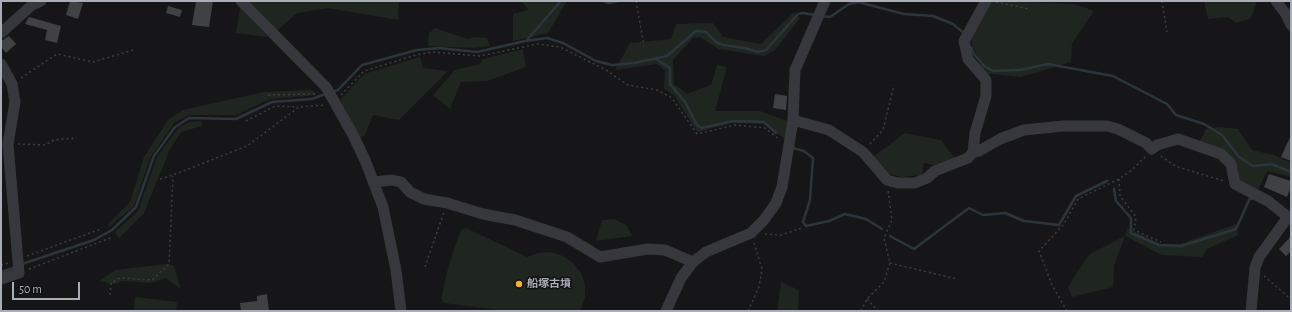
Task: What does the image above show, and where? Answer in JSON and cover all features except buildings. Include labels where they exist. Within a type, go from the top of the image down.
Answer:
[{"type":"street","points":[[1,33],[32,5],[41,1]]},
{"type":"street","points":[[241,1],[326,87],[335,101],[365,160],[374,182],[390,233],[401,311]]},
{"type":"street","points":[[793,120],[829,130],[864,152],[887,180],[915,183],[927,178],[935,171],[968,158],[973,152],[975,133],[986,96],[986,80],[968,59],[966,37],[986,1]]},
{"type":"street","points":[[1276,1],[1286,14],[1291,25]]},
{"type":"street","points":[[666,311],[682,278],[693,262],[706,252],[752,233],[776,203],[782,187],[793,120],[795,70],[823,4]]},
{"type":"street","points":[[1,64],[12,84],[15,102],[8,144],[19,273],[1,279]]},
{"type":"street","points":[[973,152],[979,151],[1000,139],[1024,130],[1062,126],[1107,126],[1118,129],[1146,144],[1152,149],[1157,145],[1178,139],[1221,154],[1231,164],[1235,184],[1268,201],[1289,218],[1259,258],[1255,268],[1251,311]]},
{"type":"street","points":[[374,182],[392,180],[401,182],[410,192],[424,199],[447,202],[483,214],[515,220],[567,237],[600,257],[648,249],[665,250],[693,262]]},
{"type":"path","points":[[636,1],[644,46]]},
{"type":"path","points":[[990,1],[1029,9]]},
{"type":"path","points":[[1162,1],[1167,32]]},
{"type":"path","points":[[246,121],[275,106],[322,106],[335,101],[364,70],[416,55],[432,52],[480,56],[537,44],[560,47],[606,70],[628,85],[657,90],[672,98],[697,134],[735,125],[750,126],[765,128],[779,139],[789,144]]},
{"type":"path","points":[[12,84],[57,54],[94,62],[133,50]]},
{"type":"path","points":[[864,152],[883,130],[894,85]]},
{"type":"path","points":[[268,95],[314,94],[326,87]]},
{"type":"path","points":[[160,179],[174,175],[247,146],[299,107]]},
{"type":"path","points":[[8,144],[46,145],[54,140],[77,138]]},
{"type":"path","points":[[1067,311],[1052,285],[1039,251],[1064,224],[1078,199],[1119,179],[1132,170],[1152,149],[1175,166],[1235,184]]},
{"type":"path","points":[[110,296],[111,283],[120,278],[152,280],[169,264],[174,175]]},
{"type":"path","points":[[1119,179],[1120,196],[1136,217],[1134,230],[1161,242]]},
{"type":"path","points":[[861,311],[867,299],[884,282],[890,263],[884,238],[892,220],[887,180]]},
{"type":"path","points":[[424,267],[447,202]]},
{"type":"path","points":[[748,311],[759,287],[762,269],[752,233],[781,235],[802,228]]},
{"type":"path","points":[[18,259],[101,229]]},
{"type":"path","points":[[19,273],[113,237]]},
{"type":"path","points":[[890,263],[957,279]]},
{"type":"path","points":[[1255,268],[1291,299]]},
{"type":"path","points":[[867,299],[878,311]]},
{"type":"shaded area","points":[[246,1],[399,1],[398,20],[328,8],[297,13],[277,31]]},
{"type":"shaded area","points":[[521,1],[567,1],[548,33],[513,41],[513,14],[529,10]]},
{"type":"shaded area","points":[[989,1],[1075,4],[1094,11],[1072,43],[1071,62],[1021,77],[984,73],[970,39]]},
{"type":"shaded area","points":[[1204,1],[1256,1],[1256,5],[1251,18],[1237,23],[1227,17],[1208,19]]},
{"type":"shaded area","points":[[240,8],[268,37],[236,33]]},
{"type":"shaded area","points":[[794,12],[800,18],[775,50],[764,56],[719,49],[700,37],[693,38],[673,60],[674,84],[687,94],[711,85],[717,65],[727,67],[715,111],[760,111],[787,121],[785,139],[763,124],[732,123],[697,132],[674,95],[664,89],[665,70],[657,64],[615,70],[630,43],[671,39],[676,24],[713,23],[723,37],[761,44]]},
{"type":"shaded area","points":[[435,28],[468,39],[475,37],[487,38],[490,46],[474,48],[428,46],[429,33]]},
{"type":"shaded area","points":[[523,49],[526,67],[487,81],[461,82],[450,109],[433,95],[455,70],[480,64],[483,59]]},
{"type":"shaded area","points":[[420,57],[423,68],[448,71],[399,120],[373,115],[365,135],[360,138],[340,100],[364,74]]},
{"type":"shaded area","points":[[313,90],[316,95],[270,99],[236,115],[189,115],[175,122],[150,158],[134,206],[109,227],[108,224],[130,202],[144,157],[168,120],[183,110],[264,92]]},
{"type":"shaded area","points":[[202,121],[202,126],[181,132],[170,149],[144,213],[119,238],[115,232],[138,211],[157,157],[179,127],[190,122]]},
{"type":"shaded area","points":[[1219,127],[1238,129],[1252,150],[1274,155],[1291,163],[1291,177],[1267,171],[1257,192],[1238,184],[1234,162],[1198,145],[1206,129]]},
{"type":"shaded area","points":[[905,133],[941,140],[956,160],[940,166],[924,163],[922,175],[901,177],[884,172],[873,157]]},
{"type":"shaded area","points":[[614,219],[626,225],[633,236],[596,241],[602,220]]},
{"type":"shaded area","points":[[1236,224],[1238,235],[1207,249],[1202,257],[1162,255],[1125,236],[1127,228],[1161,244],[1180,244]]},
{"type":"shaded area","points":[[466,228],[527,257],[538,253],[551,252],[563,256],[573,263],[581,273],[585,285],[585,297],[580,311],[508,311],[444,303],[441,299],[449,264],[461,230]]},
{"type":"shaded area","points":[[1125,236],[1114,266],[1113,287],[1072,297],[1068,288],[1090,254]]},
{"type":"shaded area","points":[[166,264],[174,266],[181,289],[166,278],[151,283],[123,281],[114,284],[99,281],[116,270]]},
{"type":"shaded area","points":[[781,282],[799,290],[798,311],[777,311]]},
{"type":"shaded area","points":[[135,297],[177,302],[176,311],[134,311]]},
{"type":"waterway","points":[[526,41],[561,1]]},
{"type":"waterway","points":[[603,1],[609,3],[618,1]]},
{"type":"waterway","points":[[822,16],[830,17],[849,4],[858,2],[904,14],[933,16],[953,24],[965,34]]},
{"type":"waterway","points":[[332,92],[338,90],[362,65],[417,50],[439,48],[477,52],[525,41],[547,38],[563,43],[596,61],[612,65],[634,63],[667,56],[696,31],[706,32],[716,42],[723,45],[745,48],[758,52],[766,50],[798,14],[803,13],[815,15]]},
{"type":"waterway","points":[[971,47],[974,54],[984,66],[993,71],[1020,70],[1048,64],[1113,76],[1167,104],[1176,115],[1204,124],[1222,135],[1239,157],[1253,166],[1271,164],[1291,172]]},
{"type":"waterway","points":[[656,59],[670,68],[670,84],[685,102],[697,125],[702,128],[733,121],[764,122],[776,133]]},
{"type":"waterway","points":[[22,264],[94,240],[112,230],[136,207],[154,156],[175,127],[189,118],[236,119],[272,102],[312,99],[325,94]]},
{"type":"waterway","points":[[793,148],[804,151],[813,158],[810,200],[803,222],[806,226],[829,221],[845,214],[866,219],[882,229]]},
{"type":"waterway","points":[[890,236],[914,249],[969,208],[983,215],[1005,213],[1024,221],[1059,225],[1076,196],[1107,181]]},
{"type":"waterway","points":[[1114,189],[1116,201],[1131,218],[1131,233],[1159,245],[1181,246],[1236,229],[1250,198],[1252,199]]},
{"type":"waterway","points":[[1,272],[16,267]]},
{"type":"place","name":"船塚古墳","points":[[519,284]]}]
